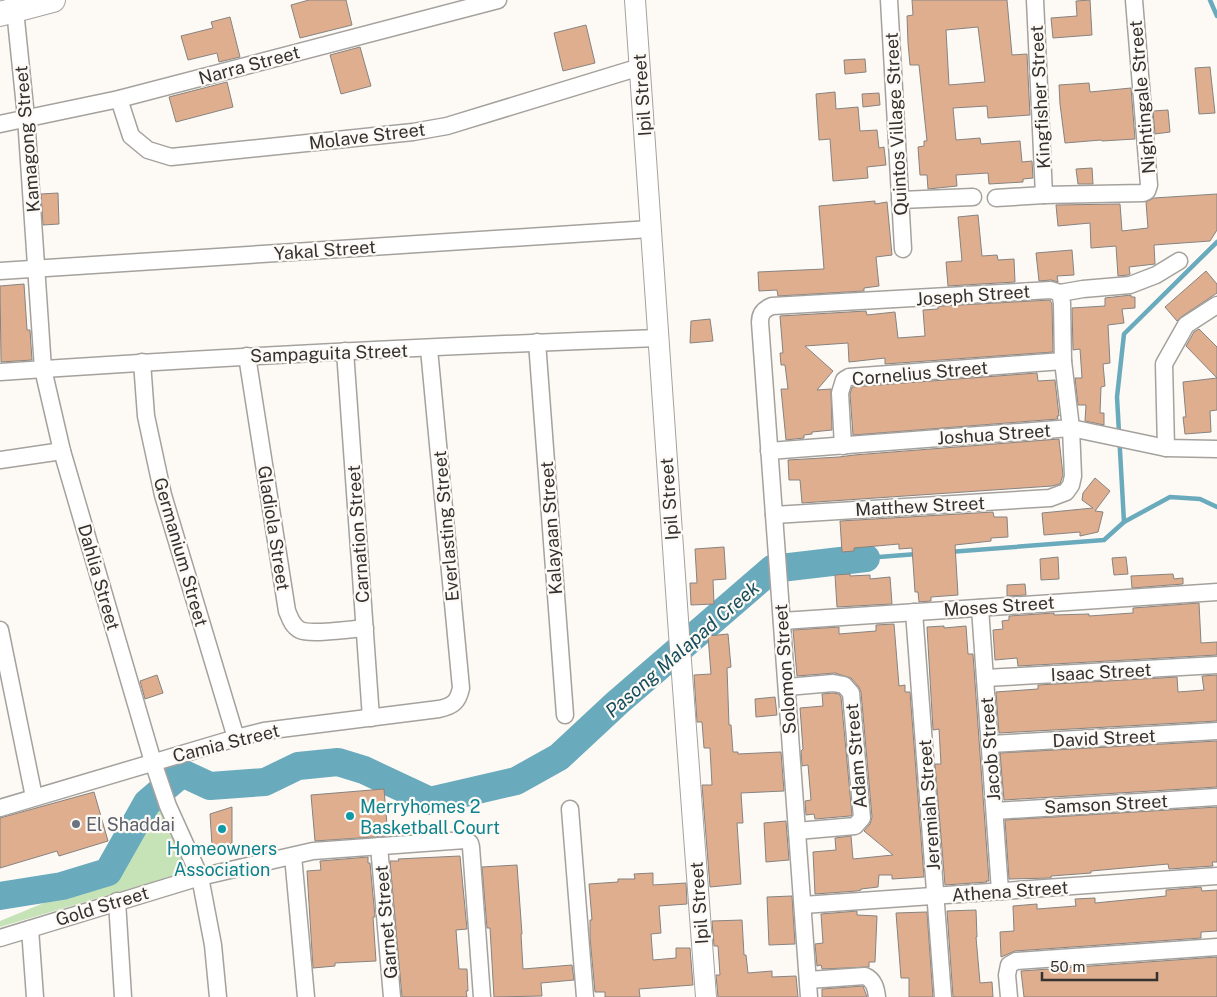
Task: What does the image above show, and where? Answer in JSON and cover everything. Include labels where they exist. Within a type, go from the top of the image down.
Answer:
[{"type":"main road","points":[[8,12],[53,0]]},
{"type":"street","name":"Narra Street","points":[[0,124],[26,117],[119,99],[498,0]]},
{"type":"street","name":"Ipil Street","points":[[635,0],[706,997]]},
{"type":"street","name":"Quintos Village Street","points":[[889,0],[903,249]]},
{"type":"street","name":"Kingfisher Street","points":[[1034,0],[1044,195]]},
{"type":"street","name":"Nightingale Street","points":[[996,198],[1143,193],[1147,191],[1149,185],[1134,0]]},
{"type":"street","name":"Kamagong Street","points":[[8,12],[26,117],[37,268]]},
{"type":"street","name":"Molave Street","points":[[119,99],[132,136],[148,150],[171,157],[413,132],[447,126],[640,67]]},
{"type":"street","points":[[900,200],[973,197]]},
{"type":"street","name":"Yakal Street","points":[[0,271],[650,229]]},
{"type":"street","name":"Joseph Street","points":[[762,311],[772,306],[1051,290],[1060,293],[1083,289],[1130,286],[1156,275],[1179,261]]},
{"type":"street","name":"Dahlia Street","points":[[37,268],[43,369],[62,451],[155,769],[168,806],[200,876],[213,945],[218,997]]},
{"type":"street","points":[[1060,293],[1062,303],[1063,360],[1070,428]]},
{"type":"street","points":[[1166,448],[1164,364],[1186,325],[1217,305]]},
{"type":"street","name":"Solomon Street","points":[[762,311],[760,322],[809,997]]},
{"type":"street","name":"Sampaguita Street","points":[[0,372],[247,356],[658,338]]},
{"type":"street","name":"Kalayaan Street","points":[[537,342],[565,714]]},
{"type":"street","name":"Everlasting Street","points":[[429,349],[461,688],[456,702]]},
{"type":"street","name":"Carnation Street","points":[[345,351],[371,718]]},
{"type":"street","name":"Gladiola Street","points":[[247,356],[287,611],[290,620],[295,627],[307,632],[365,628]]},
{"type":"street","name":"Cornelius Street","points":[[843,446],[840,393],[844,380],[849,377],[1063,360]]},
{"type":"street","name":"Germanium Street","points":[[142,362],[146,416],[164,494],[236,738]]},
{"type":"street","name":"Joshua Street","points":[[769,452],[1070,428],[1166,448],[1217,448]]},
{"type":"street","name":"Matthew Street","points":[[774,514],[1050,498],[1066,492],[1071,485],[1073,476],[1070,428]]},
{"type":"street","points":[[0,460],[62,451]]},
{"type":"street","name":"Moses Street","points":[[782,621],[1217,592]]},
{"type":"street","name":"Jacob Street","points":[[980,608],[1000,891]]},
{"type":"street","name":"Jeremiah Street","points":[[914,612],[943,997]]},
{"type":"street","points":[[0,630],[34,797]]},
{"type":"street","name":"Isaac Street","points":[[985,678],[1217,665]]},
{"type":"street","name":"Adam Street","points":[[787,686],[833,682],[844,685],[851,692],[862,818],[855,826],[797,831]]},
{"type":"street","name":"Camia Street","points":[[0,808],[34,797],[155,769],[236,738],[264,731],[439,709],[456,702]]},
{"type":"street","name":"David Street","points":[[990,744],[1217,731]]},
{"type":"street","name":"Samson Street","points":[[995,810],[1217,797]]},
{"type":"street","points":[[570,808],[585,997]]},
{"type":"street","name":"Gold Street","points":[[0,938],[200,876],[293,856],[313,852],[465,840],[470,843],[482,997]]},
{"type":"street","name":"Garnet Street","points":[[379,846],[392,997]]},
{"type":"street","points":[[293,856],[306,997]]},
{"type":"street","name":"Athena Street","points":[[802,905],[1217,876]]},
{"type":"street","points":[[117,901],[123,997]]},
{"type":"street","points":[[30,929],[35,997]]},
{"type":"street","points":[[1009,997],[1007,975],[1009,966],[1016,961],[1217,947]]},
{"type":"street","points":[[808,980],[866,976],[874,983],[877,997]]},
{"type":"green space","points":[[163,801],[189,871],[0,927],[0,921],[114,874],[149,809]]},
{"type":"building","points":[[309,0],[346,0],[352,25],[300,38],[291,5]]},
{"type":"building","points":[[912,0],[1007,0],[1012,55],[1027,54],[1030,115],[988,118],[987,106],[953,108],[956,140],[980,138],[981,144],[1020,141],[1022,162],[1032,161],[1033,178],[1023,179],[1023,182],[989,184],[988,173],[956,175],[957,186],[928,189],[927,175],[920,175],[918,147],[924,146],[924,141],[927,141],[919,65],[910,65],[908,43],[907,16],[913,15]],"holes":[[[978,27],[985,82],[949,85],[946,30]]]},
{"type":"building","points":[[1090,0],[1092,35],[1053,38],[1051,18],[1077,16],[1076,1]]},
{"type":"building","points":[[230,17],[240,57],[219,62],[217,53],[188,60],[181,36],[213,28],[211,22]]},
{"type":"building","points":[[586,25],[595,63],[563,71],[554,33]]},
{"type":"building","points":[[360,47],[371,86],[341,94],[330,55]]},
{"type":"building","points":[[865,59],[866,72],[845,74],[844,60]]},
{"type":"building","points":[[1210,67],[1215,113],[1199,114],[1195,68]]},
{"type":"building","points":[[227,82],[233,107],[176,122],[169,97]]},
{"type":"building","points":[[1089,83],[1090,92],[1131,88],[1135,139],[1065,143],[1059,85]]},
{"type":"building","points":[[835,92],[836,109],[858,107],[860,131],[877,130],[879,148],[884,147],[886,165],[867,167],[868,178],[833,181],[830,139],[819,140],[816,94]]},
{"type":"building","points":[[879,93],[880,105],[863,107],[862,94]]},
{"type":"building","points":[[1168,110],[1170,132],[1155,134],[1153,111]]},
{"type":"building","points":[[1092,168],[1093,184],[1078,184],[1076,169]]},
{"type":"building","points":[[58,193],[59,224],[43,225],[41,194]]},
{"type":"building","points":[[1217,194],[1217,230],[1210,241],[1154,245],[1155,264],[1129,267],[1130,274],[1128,275],[1118,276],[1116,246],[1091,248],[1090,223],[1058,226],[1056,205],[1120,204],[1122,231],[1148,228],[1146,202],[1154,198]]},
{"type":"building","points":[[875,201],[875,204],[887,202],[892,255],[876,257],[879,286],[864,288],[864,291],[778,296],[777,290],[759,291],[758,272],[824,269],[819,206]]},
{"type":"building","points":[[978,215],[982,256],[997,255],[998,260],[1014,259],[1015,282],[948,286],[946,262],[962,261],[958,217]]},
{"type":"building","points":[[1072,250],[1074,275],[1057,276],[1058,282],[1051,280],[1039,281],[1036,253]]},
{"type":"building","points":[[1206,271],[1217,284],[1217,293],[1177,321],[1165,307]]},
{"type":"building","points":[[24,284],[27,330],[30,330],[32,360],[1,362],[0,286]]},
{"type":"building","points":[[1131,295],[1131,297],[1135,297],[1135,308],[1122,309],[1124,323],[1108,325],[1110,363],[1103,364],[1105,386],[1101,387],[1100,413],[1104,413],[1104,425],[1085,421],[1086,405],[1078,405],[1075,378],[1082,378],[1080,349],[1073,350],[1072,308],[1105,306],[1105,298]]},
{"type":"building","points":[[1050,300],[1052,304],[1053,352],[885,364],[885,358],[849,362],[848,343],[805,346],[833,371],[817,390],[831,389],[832,430],[812,432],[812,434],[804,435],[804,438],[786,440],[781,389],[788,389],[785,365],[781,365],[780,353],[783,353],[780,316],[866,311],[867,315],[895,312],[898,338],[925,336],[923,310],[938,309],[938,307],[942,306]]},
{"type":"building","points":[[710,319],[713,341],[690,343],[691,321]]},
{"type":"building","points":[[1199,329],[1217,347],[1217,378],[1186,346],[1194,332]]},
{"type":"building","points":[[1037,373],[1038,381],[1055,380],[1058,419],[853,435],[850,394],[852,387]]},
{"type":"building","points":[[1217,378],[1217,410],[1210,411],[1211,432],[1185,434],[1183,417],[1186,417],[1183,382]]},
{"type":"building","points":[[1059,439],[1063,475],[1060,484],[1052,486],[802,503],[800,480],[789,480],[788,460]]},
{"type":"building","points":[[1095,478],[1110,491],[1095,511],[1103,512],[1098,532],[1080,536],[1080,532],[1044,535],[1042,513],[1093,508],[1082,500],[1083,493]]},
{"type":"building","points":[[993,512],[994,517],[1007,517],[1008,537],[991,538],[991,541],[955,545],[958,595],[931,597],[931,601],[919,602],[918,592],[915,592],[912,548],[899,549],[899,544],[854,548],[854,551],[842,552],[840,521]]},
{"type":"building","points":[[724,547],[726,579],[713,580],[714,604],[691,605],[690,583],[697,583],[695,549]]},
{"type":"building","points":[[1058,557],[1059,579],[1041,580],[1040,559]]},
{"type":"building","points":[[1126,557],[1128,574],[1114,575],[1112,558]]},
{"type":"building","points":[[850,574],[850,576],[870,575],[870,579],[890,577],[892,604],[837,607],[835,575]]},
{"type":"building","points":[[1173,574],[1174,579],[1183,578],[1183,584],[1132,588],[1131,576]]},
{"type":"building","points":[[1025,584],[1026,595],[1007,596],[1007,585]]},
{"type":"building","points":[[1199,603],[1201,643],[1217,642],[1217,655],[1018,666],[1017,658],[995,660],[993,630],[1003,629],[1002,621],[1009,620],[1009,616],[1054,613],[1054,615],[1089,614],[1089,616],[1133,613],[1133,608]]},
{"type":"building","points":[[894,624],[899,686],[905,685],[905,692],[910,692],[924,877],[892,879],[892,875],[879,875],[878,887],[857,891],[815,894],[813,852],[836,850],[835,838],[851,836],[853,859],[893,855],[864,831],[870,824],[872,817],[859,687],[851,678],[835,673],[797,676],[793,630],[839,627],[839,634],[876,631],[876,625]]},
{"type":"building","points":[[944,626],[944,628],[966,626],[968,654],[973,654],[989,881],[987,882],[945,885],[935,764],[941,764],[939,729],[933,730],[927,627]]},
{"type":"building","points":[[728,634],[731,667],[727,668],[729,725],[731,725],[733,752],[738,752],[738,754],[781,752],[784,791],[741,793],[743,823],[737,823],[741,884],[710,887],[702,785],[712,785],[710,748],[704,748],[702,722],[697,722],[694,675],[711,674],[708,636]]},
{"type":"building","points":[[157,675],[163,693],[145,699],[140,681]]},
{"type":"building","points":[[1217,675],[1217,721],[999,733],[996,692],[1038,689],[1038,685],[1177,677],[1178,692],[1204,690],[1202,676]]},
{"type":"building","points":[[822,694],[839,694],[841,697],[852,815],[815,819],[814,814],[806,815],[805,801],[811,800],[808,765],[802,766],[801,751],[803,749],[800,708],[823,706]]},
{"type":"building","points":[[775,697],[777,715],[756,717],[755,699]]},
{"type":"building","points":[[1217,741],[1217,787],[1004,800],[1000,753]]},
{"type":"building","name":"Merryhomes 2 Basketball Court","points":[[384,789],[388,836],[315,841],[311,795]]},
{"type":"building","points":[[94,792],[108,841],[59,856],[57,851],[0,868],[0,818]]},
{"type":"building","name":"Homeowners Association","points":[[232,807],[232,843],[218,848],[212,845],[210,814]]},
{"type":"building","points":[[1217,807],[1217,862],[1212,862],[1213,866],[1169,869],[1168,864],[1091,871],[1091,873],[1051,876],[1051,878],[1009,879],[1005,820]]},
{"type":"building","points":[[786,821],[789,860],[766,862],[764,823]]},
{"type":"building","points":[[460,856],[467,929],[456,930],[459,969],[467,969],[467,997],[402,997],[390,861]]},
{"type":"building","points":[[368,857],[375,917],[373,917],[376,961],[335,963],[335,966],[313,968],[307,871],[321,870],[320,861]]},
{"type":"building","points":[[517,865],[523,969],[572,965],[574,980],[541,983],[542,996],[494,997],[490,928],[487,928],[482,867]]},
{"type":"building","points":[[653,873],[653,885],[686,883],[687,904],[659,906],[661,933],[651,934],[653,960],[676,958],[676,948],[690,948],[693,985],[639,989],[640,997],[605,997],[605,992],[595,992],[590,938],[590,920],[592,920],[589,884],[618,882],[618,879],[635,879],[634,874]]},
{"type":"building","points":[[1201,887],[1202,891],[1217,890],[1217,931],[1201,932],[1201,938],[1015,951],[1001,957],[1000,932],[1014,931],[1013,906],[1037,904],[1037,909],[1076,906],[1075,899],[1095,898],[1095,903],[1166,896],[1166,890]]},
{"type":"building","points":[[792,896],[795,944],[769,945],[767,897]]},
{"type":"building","points":[[976,910],[980,983],[992,982],[993,997],[953,997],[947,911]]},
{"type":"building","points":[[857,911],[857,915],[877,916],[875,962],[869,962],[869,967],[822,969],[821,965],[817,966],[815,944],[823,943],[821,914]]},
{"type":"building","points":[[927,912],[933,997],[909,997],[909,978],[901,978],[896,913]]},
{"type":"building","points":[[742,920],[744,955],[746,955],[748,973],[772,971],[772,977],[796,976],[798,997],[718,997],[716,975],[720,975],[718,946],[714,946],[712,921]]},
{"type":"building","points":[[1217,957],[1217,997],[1024,997],[1021,971]]},
{"type":"building","points":[[863,986],[867,997],[822,997],[822,989]]},
{"type":"waterway","name":"Pasong Malapad Creek","points":[[1210,0],[1217,16]]},
{"type":"waterway","name":"Pasong Malapad Creek","points":[[1124,522],[1117,397],[1124,334],[1217,242]]},
{"type":"waterway","name":"Pasong Malapad Creek","points":[[949,552],[1104,540],[1124,522],[1170,497],[1200,499],[1217,507]]},
{"type":"waterway","name":"Pasong Malapad Creek","points":[[866,558],[917,554]]},
{"type":"waterway","name":"Pasong Malapad Creek","points":[[0,896],[62,886],[108,872],[147,803],[182,773],[210,786],[265,782],[298,766],[338,762],[364,770],[430,801],[516,781],[559,757],[617,703],[772,569],[866,558]]},
{"type":"place","name":"Merryhomes 2 Basketball Court","points":[[350,816]]},
{"type":"place","name":"El Shaddai","points":[[76,824]]},
{"type":"place","name":"Homeowners Association","points":[[222,829]]}]
